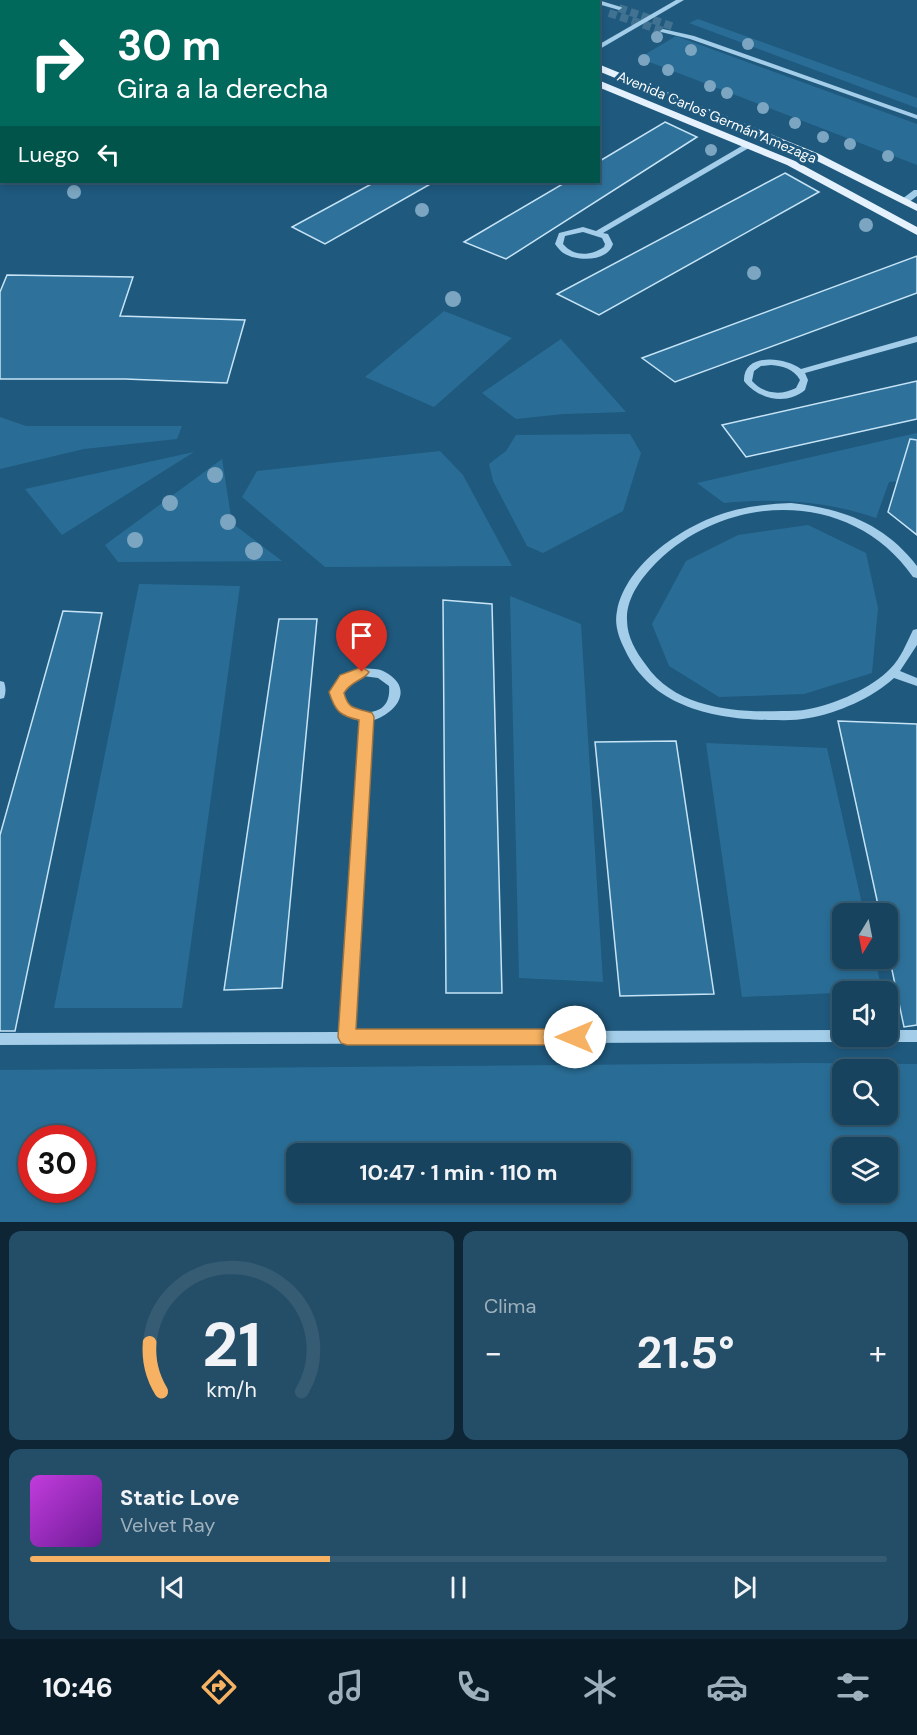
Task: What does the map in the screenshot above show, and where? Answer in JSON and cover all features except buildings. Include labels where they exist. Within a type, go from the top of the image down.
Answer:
[{"type":"main road","name":"Avenida Carlos Germán Amezaga","points":[[600,68],[792,146],[917,208]]},
{"type":"main road","name":"Avenida Carlos Germán Amezaga","points":[[600,84],[812,173],[917,232]]},
{"type":"street","points":[[600,47],[681,0]]},
{"type":"street","points":[[600,3],[619,8]]},
{"type":"street","points":[[600,6],[609,13]]},
{"type":"street","points":[[674,27],[692,37]]},
{"type":"street","points":[[663,31],[692,37],[917,117]]},
{"type":"street","points":[[599,232],[605,236],[609,244],[608,248],[598,255],[574,255],[562,249],[559,244],[562,235],[575,230],[599,232],[750,145]]},
{"type":"street","points":[[905,201],[917,192]]},
{"type":"street","points":[[800,372],[804,380],[803,386],[800,390],[785,396],[758,391],[748,381],[750,370],[762,363],[780,363],[800,372],[917,339]]},
{"type":"street","points":[[917,574],[900,552],[871,529],[836,515],[797,506],[753,508],[721,516],[692,530],[661,551],[635,582],[622,608],[623,637],[638,666],[666,693],[700,709],[753,717],[810,715],[864,692],[893,673],[917,633]]},
{"type":"street","points":[[372,672],[388,678],[394,684],[395,699],[385,711],[366,717],[347,712],[341,706],[336,692],[339,685],[353,674],[372,672]]},
{"type":"street","points":[[893,673],[917,682]]},
{"type":"street","points":[[0,685],[0,695]]},
{"type":"street","points":[[347,1037],[366,717]]},
{"type":"street","points":[[0,1039],[832,1036]]},
{"type":"street","points":[[898,1036],[917,1036]]},
{"type":"shaded area","points":[[698,19],[917,98],[917,108],[689,23]]},
{"type":"shaded area","points":[[676,36],[917,124],[917,165],[639,58]]},
{"type":"shaded area","points":[[444,311],[512,338],[434,407],[365,377]]},
{"type":"shaded area","points":[[561,339],[626,412],[563,414],[516,419],[482,393]]},
{"type":"shaded area","points":[[0,417],[26,426],[182,426],[177,439],[84,449],[0,469]]},
{"type":"shaded area","points":[[917,433],[917,479],[889,482],[876,518],[858,512],[801,502],[724,503],[697,483]]},
{"type":"shaded area","points":[[630,434],[641,453],[623,511],[543,553],[527,546],[493,481],[489,464],[506,451],[516,435]]},
{"type":"shaded area","points":[[440,451],[463,475],[512,566],[325,567],[242,497],[257,471]]},
{"type":"shaded area","points":[[194,452],[62,535],[25,489]]},
{"type":"shaded area","points":[[222,459],[232,523],[282,561],[118,562],[105,545]]},
{"type":"shaded area","points":[[808,525],[866,553],[878,608],[872,673],[804,694],[719,697],[669,666],[652,624],[686,561],[738,535]]},
{"type":"shaded area","points":[[139,584],[240,586],[182,1008],[54,1008]]},
{"type":"shaded area","points":[[510,596],[581,624],[603,982],[519,978]]},
{"type":"shaded area","points":[[706,743],[827,748],[862,903],[832,903],[832,969],[877,969],[880,981],[832,981],[832,993],[742,997]]},
{"type":"shaded area","points":[[832,1063],[832,1125],[898,1125],[898,1064],[917,1064],[917,1222],[0,1222],[0,1070]]},
{"type":"tunnel","points":[[619,8],[674,27]]},
{"type":"tunnel","points":[[609,13],[663,31]]},
{"type":"route","points":[[362,672],[345,679],[336,692],[337,700],[347,712],[366,717],[347,1037],[575,1037]]}]
